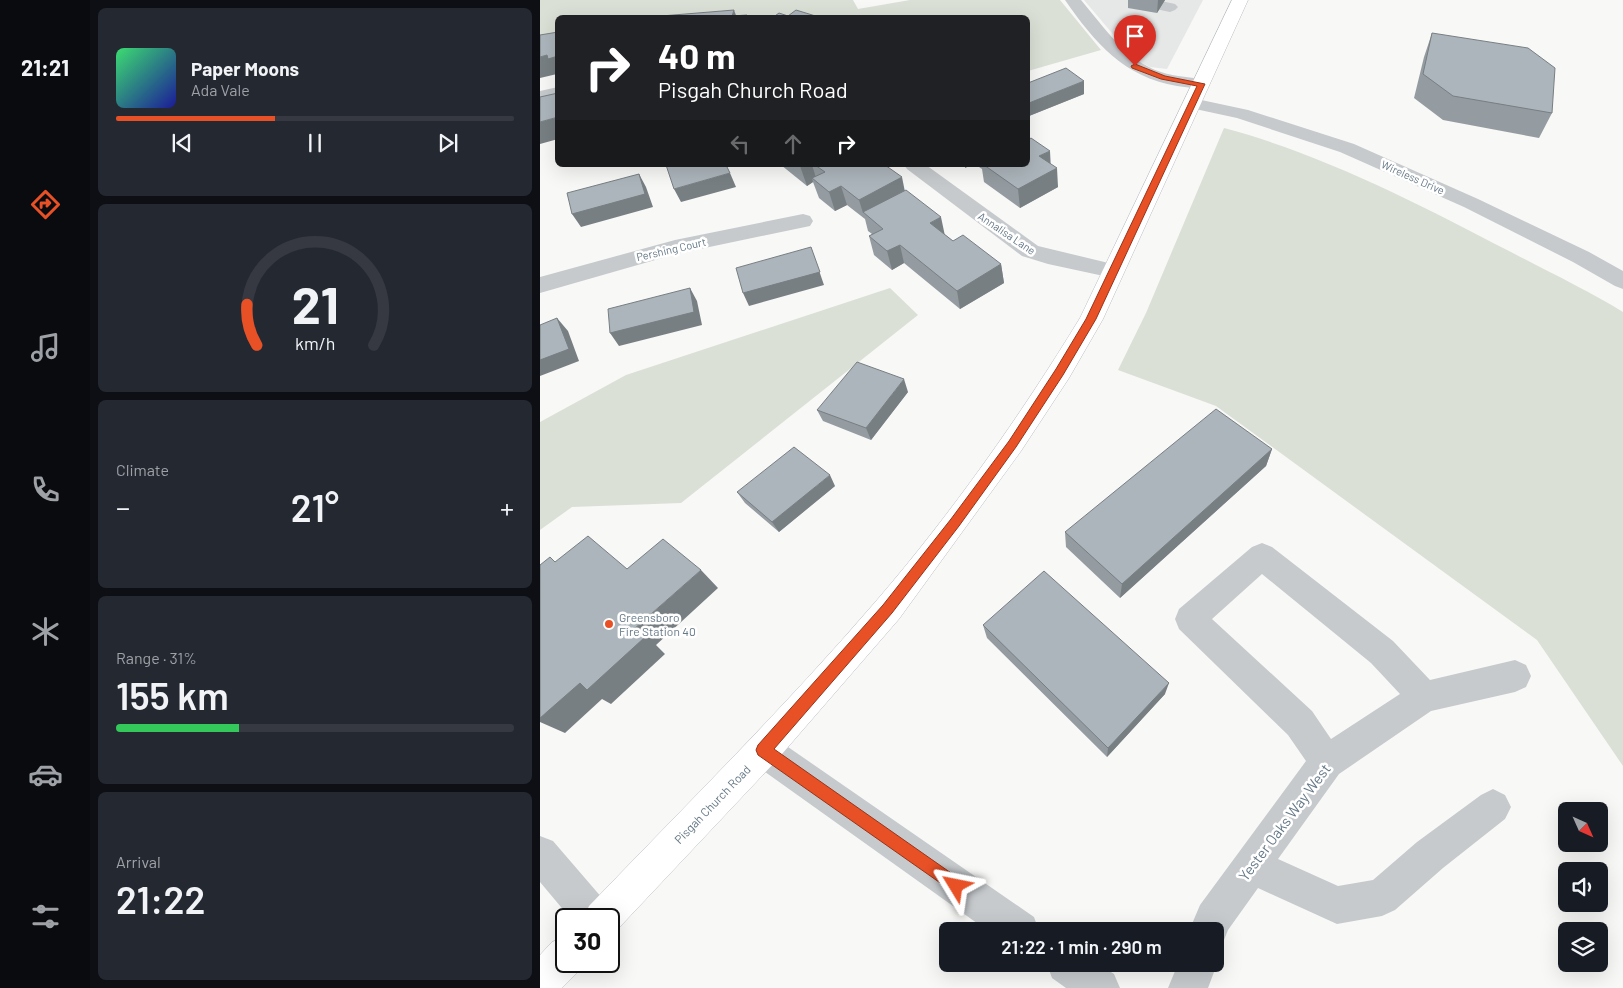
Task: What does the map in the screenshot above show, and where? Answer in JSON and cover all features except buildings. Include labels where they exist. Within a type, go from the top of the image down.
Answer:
[{"type":"main road","name":"Pisgah Church Road","points":[[612,908],[763,750],[888,609],[1012,444],[1060,372],[1091,319],[1240,0]]},
{"type":"main road","points":[[540,983],[555,967]]},
{"type":"street","name":"Wireless Drive","points":[[1073,0],[1109,44],[1135,66],[1242,114],[1347,148],[1471,203],[1581,257],[1623,281]]},
{"type":"street","points":[[540,96],[555,93]]},
{"type":"street","name":"Annalisa Lane","points":[[917,167],[1030,251],[1048,257],[1113,270]]},
{"type":"street","name":"Pershing Court","points":[[542,277],[803,221]]},
{"type":"street","points":[[1327,762],[1300,723],[1190,619],[1262,556],[1382,652],[1424,697]]},
{"type":"street","name":"Yester Oaks Way West","points":[[1211,922],[1327,762],[1424,697],[1515,676]]},
{"type":"street","points":[[763,750],[1007,922]]},
{"type":"street","points":[[1251,866],[1337,904],[1382,897],[1430,855],[1493,807]]},
{"type":"street","points":[[540,854],[587,908]]},
{"type":"street","points":[[1077,972],[1100,988]]},
{"type":"street","points":[[1188,988],[1194,972]]},
{"type":"shaded area","points":[[540,0],[853,0],[858,9],[910,0],[1060,0],[1101,50],[1030,70],[1030,15],[555,15],[555,39],[540,42]]},
{"type":"shaded area","points":[[1084,0],[1203,0],[1167,69],[1150,67],[1134,59]]},
{"type":"shaded area","points":[[1224,128],[1261,139],[1334,166],[1405,198],[1581,288],[1623,312],[1623,766],[1537,640],[1216,406],[1118,370],[1146,313]]},
{"type":"shaded area","points":[[890,288],[918,315],[681,503],[572,507],[540,530],[540,422],[626,375]]},
{"type":"place","name":"Greensboro Fire Station 40","points":[[609,624]]},
{"type":"route","points":[[956,886],[763,750],[888,609],[955,522],[1012,444],[1060,372],[1091,319],[1201,84],[1163,78],[1149,74],[1135,66]]}]
